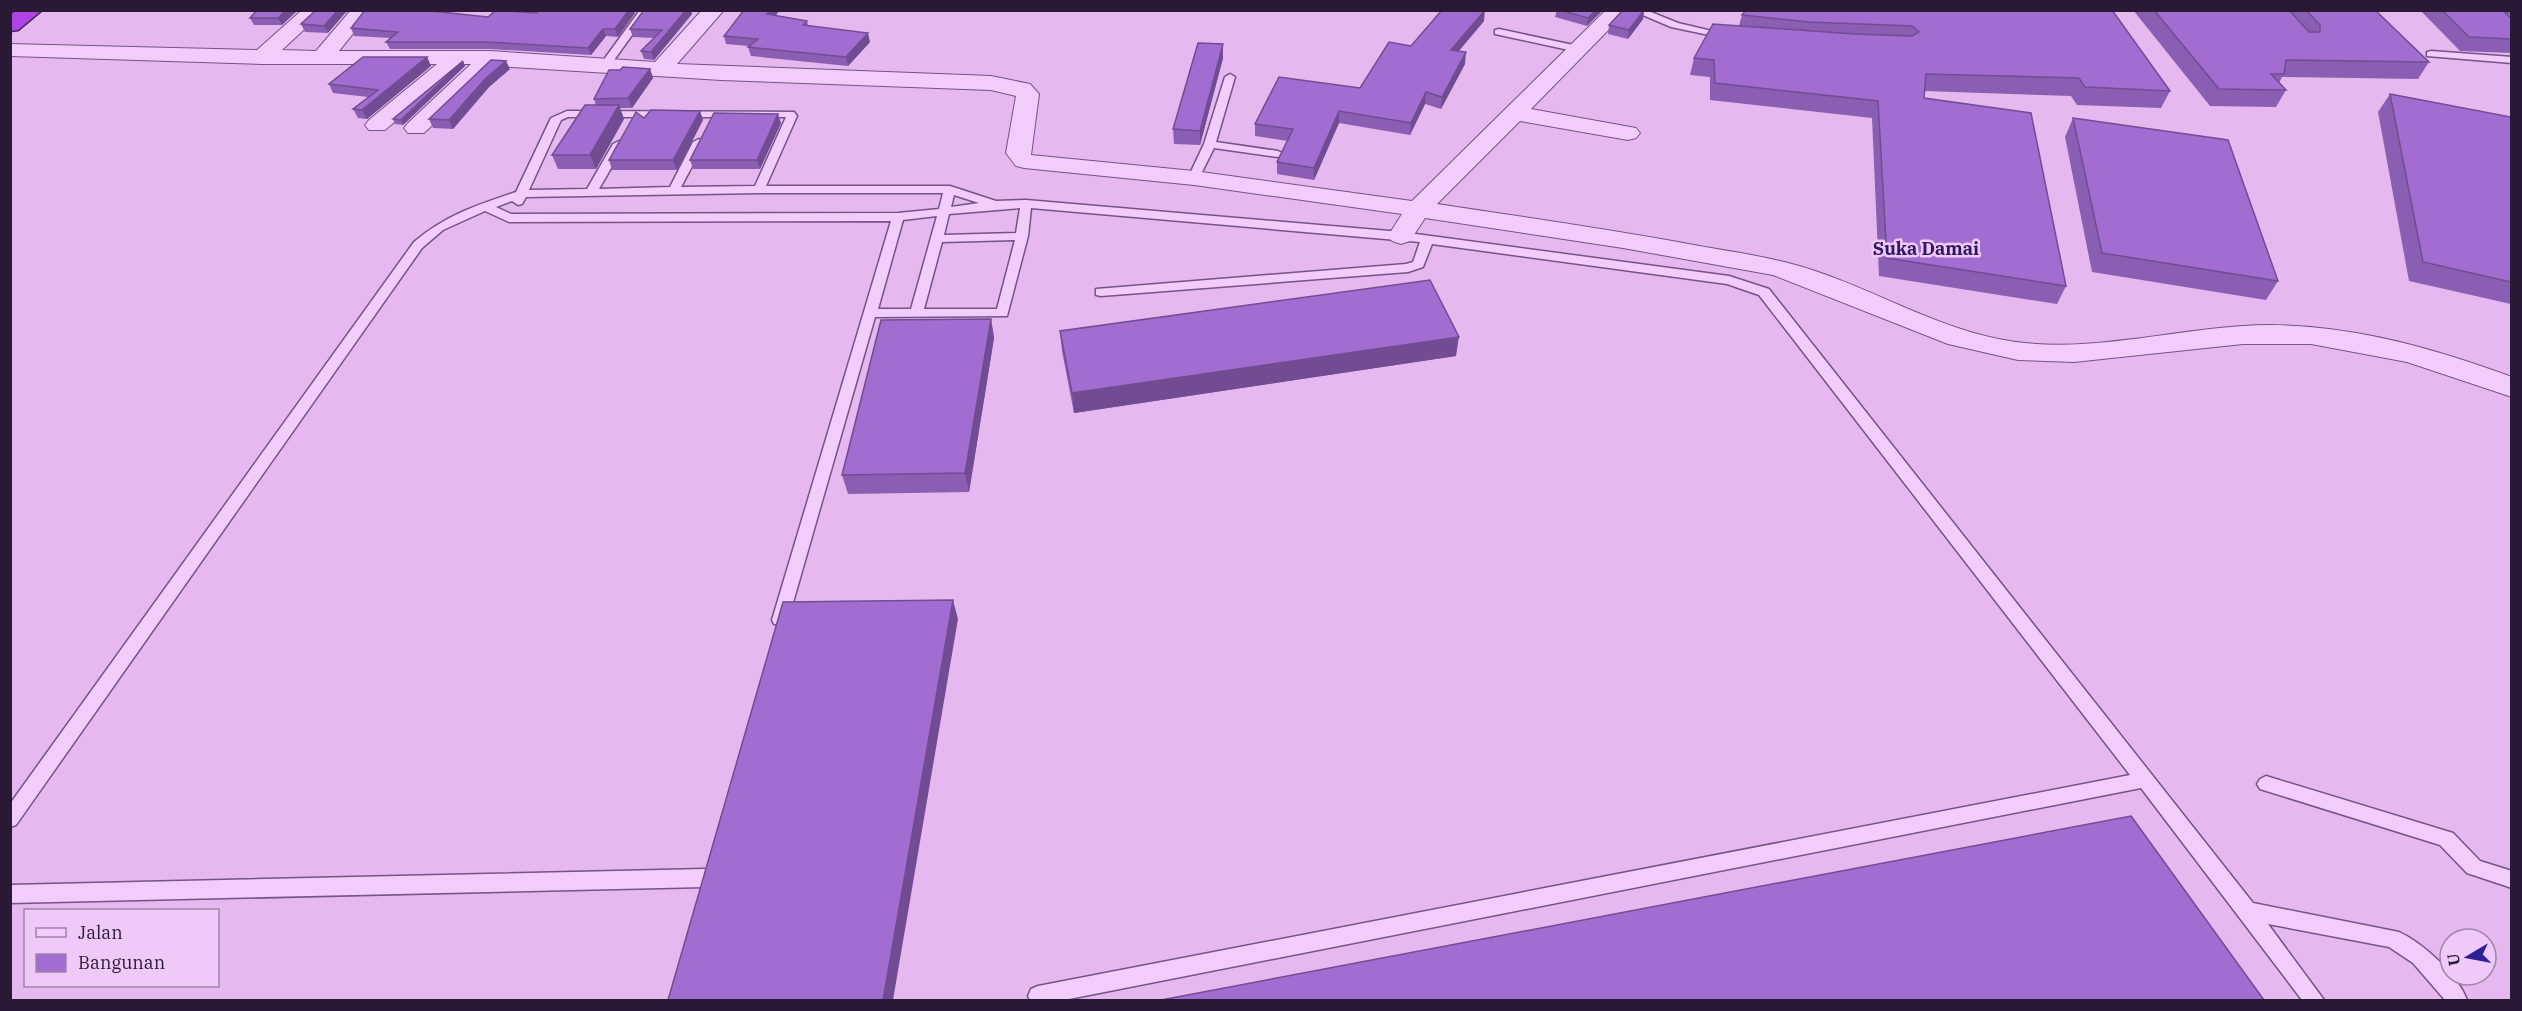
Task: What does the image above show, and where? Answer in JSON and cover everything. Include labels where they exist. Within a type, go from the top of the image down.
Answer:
[{"type":"highway","points":[[10,25],[32,10]]},
{"type":"street","points":[[262,57],[315,10]]},
{"type":"street","points":[[322,58],[362,10]]},
{"type":"street","points":[[660,70],[714,10]]},
{"type":"street","points":[[1401,236],[1418,209],[1618,10]]},
{"type":"street","points":[[10,50],[262,57],[490,58],[660,70],[968,82],[1017,88],[1026,91],[1029,98],[1018,153],[1024,161],[1194,178],[1418,209],[1637,242],[1784,270],[1858,296],[1918,325],[1963,340],[2019,351],[2088,352],[2262,334],[2333,336],[2474,373],[2511,388]]},
{"type":"street","points":[[386,92],[426,57]]},
{"type":"street","points":[[377,125],[458,57]]},
{"type":"street","points":[[416,128],[490,58]]},
{"type":"street","points":[[1514,113],[1628,133]]},
{"type":"lane","points":[[605,65],[645,10]]},
{"type":"lane","points":[[1636,10],[1709,34],[1740,37]]},
{"type":"lane","points":[[1499,32],[1578,49]]},
{"type":"lane","points":[[2431,54],[2511,60]]},
{"type":"lane","points":[[1194,178],[1210,144],[1230,77]]},
{"type":"lane","points":[[509,219],[556,118],[567,114],[630,123],[709,123],[792,116],[759,189]]},
{"type":"lane","points":[[592,191],[630,123]]},
{"type":"lane","points":[[674,190],[709,123]]},
{"type":"lane","points":[[1210,144],[1278,154]]},
{"type":"lane","points":[[10,819],[418,245],[439,227],[469,212],[521,194],[759,189],[950,190],[993,203]]},
{"type":"lane","points":[[916,313],[950,190]]},
{"type":"lane","points":[[487,207],[509,219],[898,218],[944,213],[993,203],[1026,204],[1427,239],[1729,280],[1764,292],[2314,1000]]},
{"type":"lane","points":[[870,313],[1002,313],[1023,236],[1026,204]]},
{"type":"lane","points":[[774,640],[898,218]]},
{"type":"lane","points":[[935,239],[1023,236]]},
{"type":"lane","points":[[1101,292],[1408,268],[1419,264],[1427,239]]},
{"type":"lane","points":[[1038,996],[2145,780]]},
{"type":"lane","points":[[2266,784],[2446,839],[2474,867],[2511,880]]},
{"type":"lane","points":[[10,894],[704,878]]},
{"type":"lane","points":[[2247,911],[2399,941],[2417,951],[2457,1000]]},
{"type":"building","points":[[257,10],[286,10],[278,18],[250,18]]},
{"type":"building","points":[[316,10],[338,10],[324,26],[301,24]]},
{"type":"building","points":[[365,10],[422,10],[488,17],[496,10],[537,13],[540,10],[629,10],[615,29],[603,29],[588,48],[487,42],[386,42],[398,32],[351,28]]},
{"type":"building","points":[[644,10],[686,10],[651,52],[641,51],[662,30],[630,29]]},
{"type":"building","points":[[744,10],[770,10],[767,14],[807,21],[803,25],[868,33],[846,57],[748,47],[758,39],[724,36]]},
{"type":"building","points":[[1442,10],[1485,10],[1451,50],[1466,52],[1442,97],[1426,92],[1411,123],[1339,111],[1314,168],[1277,162],[1293,129],[1255,124],[1279,77],[1360,88],[1389,42],[1411,46]]},
{"type":"building","points":[[1560,10],[1596,10],[1588,18]]},
{"type":"building","points":[[1623,10],[1644,10],[1629,30],[1609,25]]},
{"type":"building","points":[[1746,10],[2112,10],[2170,91],[2085,87],[2079,78],[1926,74],[1924,98],[2031,113],[2066,286],[1887,258],[1878,101],[1715,83],[1714,60],[1694,58],[1713,24],[1854,34],[1912,36],[1919,32],[1912,26],[1808,22],[1742,15]]},
{"type":"building","points":[[2154,10],[2289,10],[2309,32],[2320,32],[2320,25],[2306,10],[2375,10],[2429,62],[2286,60],[2284,74],[2271,74],[2286,90],[2219,89]]},
{"type":"building","points":[[2442,10],[2502,10],[2511,18],[2511,39],[2469,37]]},
{"type":"building","points":[[1198,43],[1223,44],[1200,131],[1173,129]]},
{"type":"building","points":[[363,57],[427,57],[362,110],[353,109],[378,90],[329,84]]},
{"type":"building","points":[[491,60],[506,61],[485,79],[449,120],[429,119]]},
{"type":"building","points":[[463,61],[401,120],[393,119]]},
{"type":"building","points":[[623,67],[650,69],[628,98],[594,99],[609,70],[620,70]]},
{"type":"building","points":[[2390,94],[2511,117],[2511,282],[2423,262]]},
{"type":"building","points":[[585,105],[619,105],[590,155],[552,155]]},
{"type":"building","points":[[651,110],[700,111],[673,160],[609,160],[636,112],[644,118]]},
{"type":"building","points":[[714,113],[778,114],[757,160],[690,160]]},
{"type":"building","points":[[2073,118],[2228,140],[2278,281],[2102,253]]},
{"type":"building","points":[[1430,280],[1459,337],[1072,393],[1060,331]]},
{"type":"building","points":[[991,319],[965,473],[842,475],[881,320]]},
{"type":"building","points":[[953,600],[883,1000],[668,1000],[783,602]]},
{"type":"building","points":[[2131,816],[2264,1000],[1161,1000]]},
{"type":"district","name":"Suka Damai","points":[[1926,248]]}]
